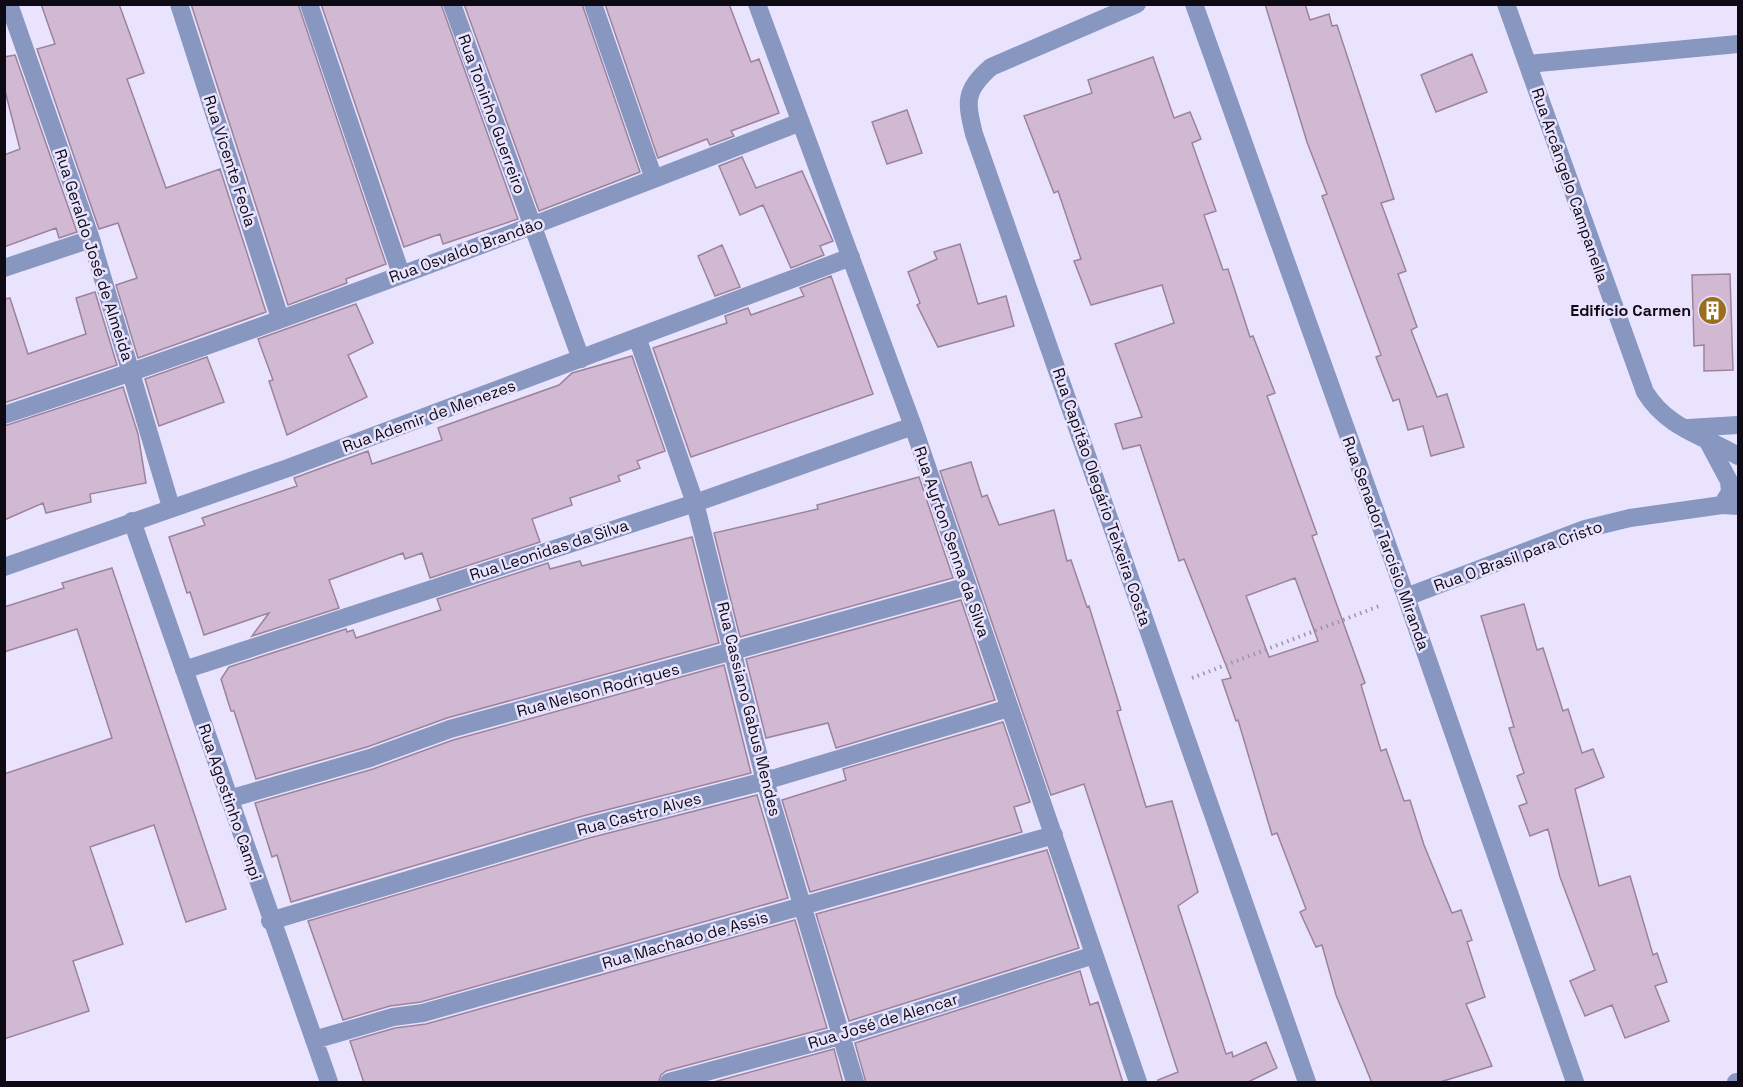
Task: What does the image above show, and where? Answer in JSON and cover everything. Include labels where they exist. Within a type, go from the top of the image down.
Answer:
[{"type":"street","name":"Rua Geraldo José de Almeida","points":[[9,4],[91,239],[133,373],[171,507]]},
{"type":"street","name":"Rua Vicente Feola","points":[[179,4],[280,318]]},
{"type":"street","points":[[309,4],[401,274]]},
{"type":"street","name":"Rua Toninho Guerreiro","points":[[452,4],[531,226],[582,359]]},
{"type":"street","points":[[593,4],[654,179]]},
{"type":"street","name":"Rua Ayrton Senna da Silva","points":[[757,4],[798,123],[851,257],[913,426],[1138,1083]]},
{"type":"street","name":"Rua Capitão Olegário Teixeira Costa","points":[[1137,4],[991,67],[974,83],[967,104],[974,134],[1307,1083]]},
{"type":"street","name":"Rua Senador Tarcísio Miranda","points":[[1194,4],[1406,597],[1575,1083]]},
{"type":"street","name":"Rua Arcângelo Campanella","points":[[1506,4],[1645,392],[1654,406],[1680,429],[1706,438],[1738,456]]},
{"type":"street","points":[[1528,64],[1738,44]]},
{"type":"street","name":"Rua Osvaldo Brandão","points":[[4,415],[133,373],[531,226],[798,123]]},
{"type":"street","points":[[4,268],[91,239]]},
{"type":"street","name":"Rua Ademir de Menezes","points":[[4,567],[288,468],[851,257]]},
{"type":"street","name":"Rua Cassiano Gabus Mendes","points":[[637,337],[695,503],[735,652],[765,781],[855,1083]]},
{"type":"street","points":[[1680,429],[1738,425]]},
{"type":"street","name":"Rua Leonidas da Silva","points":[[184,670],[695,503],[913,426]]},
{"type":"street","points":[[1706,438],[1729,481],[1730,505]]},
{"type":"street","name":"Rua O Brasil para Cristo","points":[[1406,597],[1585,529],[1630,518],[1730,505]]},
{"type":"street","name":"Rua Agostinho Campi","points":[[132,521],[270,921],[329,1083]]},
{"type":"street","name":"Rua Nelson Rodrigues","points":[[229,799],[370,758],[450,729],[968,586]]},
{"type":"street","name":"Rua Castro Alves","points":[[270,921],[586,827],[765,781],[1009,708]]},
{"type":"street","name":"Rua Machado de Assis","points":[[314,1040],[393,1017],[423,1013],[1054,836]]},
{"type":"street","name":"Rua José de Alencar","points":[[669,1083],[840,1036],[1094,955]]},
{"type":"path","points":[[1169,686],[1406,597]]},
{"type":"building","points":[[41,4],[119,4],[144,73],[127,79],[166,188],[220,169],[266,312],[138,358],[116,285],[137,278],[118,223],[99,229],[37,49],[55,44]]},
{"type":"building","points":[[191,4],[298,4],[386,264],[346,279],[347,283],[288,305]]},
{"type":"building","points":[[321,4],[441,4],[518,219],[443,244],[440,234],[404,247]]},
{"type":"building","points":[[464,4],[582,4],[640,172],[539,211]]},
{"type":"building","points":[[605,4],[729,4],[751,62],[759,59],[779,113],[731,131],[734,136],[710,145],[707,139],[658,158]]},
{"type":"building","points":[[1265,4],[1305,4],[1310,20],[1329,14],[1332,26],[1337,25],[1394,199],[1381,203],[1406,271],[1398,274],[1417,327],[1411,330],[1437,397],[1447,394],[1464,447],[1431,456],[1423,426],[1408,430],[1399,399],[1393,401],[1376,357],[1381,355],[1322,196],[1327,194],[1307,142]]},
{"type":"building","points":[[1472,54],[1487,92],[1436,112],[1421,75]]},
{"type":"building","points":[[15,55],[77,232],[59,238],[56,228],[4,247],[4,155],[20,149],[4,87],[4,57]]},
{"type":"building","points":[[1153,57],[1174,118],[1190,112],[1201,139],[1192,143],[1216,211],[1204,215],[1223,270],[1228,269],[1250,337],[1253,336],[1275,393],[1267,396],[1317,534],[1312,536],[1365,683],[1361,685],[1381,751],[1386,749],[1404,801],[1410,800],[1424,845],[1452,913],[1461,910],[1472,940],[1467,942],[1485,997],[1466,1004],[1492,1066],[1437,1083],[1372,1083],[1336,995],[1322,945],[1316,947],[1300,912],[1306,909],[1277,833],[1272,835],[1238,720],[1236,721],[1222,680],[1231,678],[1184,559],[1179,561],[1140,445],[1123,449],[1115,424],[1142,417],[1115,344],[1174,323],[1162,285],[1091,305],[1074,261],[1081,259],[1058,191],[1054,193],[1024,116],[1092,93],[1088,80]],"holes":[[[1295,578],[1318,641],[1269,657],[1246,596]]]},
{"type":"building","points":[[907,110],[922,153],[887,164],[872,122]]},
{"type":"building","points":[[742,157],[756,188],[802,171],[833,241],[820,246],[824,255],[791,268],[763,205],[740,215],[719,166]]},
{"type":"building","points":[[960,244],[978,304],[1006,296],[1014,326],[938,347],[917,305],[920,303],[908,272],[937,259],[934,252]]},
{"type":"building","points":[[722,245],[740,287],[715,296],[698,256]]},
{"type":"building","name":"Edifício Carmen","points":[[1730,274],[1733,370],[1704,371],[1704,345],[1694,346],[1692,275]]},
{"type":"building","points":[[831,276],[873,394],[691,457],[653,348],[727,323],[725,316],[748,308],[751,315],[804,296],[800,288]]},
{"type":"building","points":[[95,292],[117,365],[4,403],[4,299],[10,298],[28,354],[86,334],[76,298]]},
{"type":"building","points":[[356,304],[373,343],[348,355],[367,397],[287,435],[269,381],[273,380],[258,339]]},
{"type":"building","points":[[632,356],[665,451],[637,461],[640,468],[618,476],[620,481],[570,498],[572,505],[532,519],[540,542],[430,578],[422,553],[405,559],[403,553],[329,580],[339,608],[252,636],[269,613],[204,635],[190,592],[187,593],[169,537],[205,525],[202,518],[297,486],[294,478],[368,451],[372,464],[442,440],[438,428],[559,385],[572,373]]},
{"type":"building","points":[[207,357],[224,402],[159,426],[145,379]]},
{"type":"building","points":[[123,387],[138,434],[146,483],[90,494],[91,502],[46,513],[43,503],[4,520],[4,426]]},
{"type":"building","points":[[971,462],[982,497],[987,495],[999,525],[1054,510],[1067,561],[1071,560],[1087,607],[1089,606],[1121,710],[1117,711],[1146,807],[1172,801],[1198,892],[1178,906],[1226,1054],[1232,1052],[1233,1057],[1266,1042],[1277,1068],[1246,1083],[1158,1083],[1158,1080],[1178,1072],[1084,784],[1051,795],[940,471]]},
{"type":"building","points":[[919,477],[953,578],[740,637],[714,533],[818,509],[817,505]]},
{"type":"building","points":[[692,537],[719,643],[447,718],[367,747],[256,779],[221,679],[229,667],[346,629],[347,632],[353,630],[356,638],[441,610],[437,599],[548,563],[550,569],[580,561],[582,566]]},
{"type":"building","points":[[112,568],[226,909],[186,922],[154,825],[90,847],[123,944],[73,961],[89,1011],[4,1039],[4,774],[112,738],[77,629],[4,652],[4,607],[64,588],[62,583]]},
{"type":"building","points":[[961,600],[995,700],[836,748],[828,723],[766,738],[746,659]]},
{"type":"building","points":[[1524,604],[1537,650],[1543,648],[1563,711],[1568,709],[1582,753],[1593,749],[1604,777],[1575,789],[1599,886],[1630,876],[1653,955],[1657,953],[1667,982],[1655,986],[1669,1021],[1625,1038],[1612,1005],[1585,1016],[1570,981],[1595,970],[1560,877],[1548,829],[1530,836],[1519,806],[1527,803],[1517,776],[1524,773],[1509,728],[1514,727],[1481,616]]},
{"type":"building","points":[[724,665],[751,773],[583,816],[291,902],[277,855],[272,857],[255,803],[373,769],[453,740]]},
{"type":"building","points":[[1003,722],[1030,802],[1014,807],[1022,832],[810,892],[782,800],[846,780],[843,769]]},
{"type":"building","points":[[757,795],[788,898],[421,1002],[390,1006],[343,1020],[308,921],[589,838]]},
{"type":"building","points":[[1047,850],[1079,948],[849,1021],[816,914]]},
{"type":"building","points":[[795,920],[827,1028],[666,1071],[661,1075],[658,1083],[364,1083],[350,1041],[395,1028],[426,1024]]},
{"type":"building","points":[[1080,971],[1090,1005],[1098,1002],[1123,1083],[866,1083],[855,1043]]},
{"type":"building","points":[[834,1049],[843,1083],[710,1083]]},
{"type":"place","name":"Edifício Carmen","points":[[1712,310]]}]
